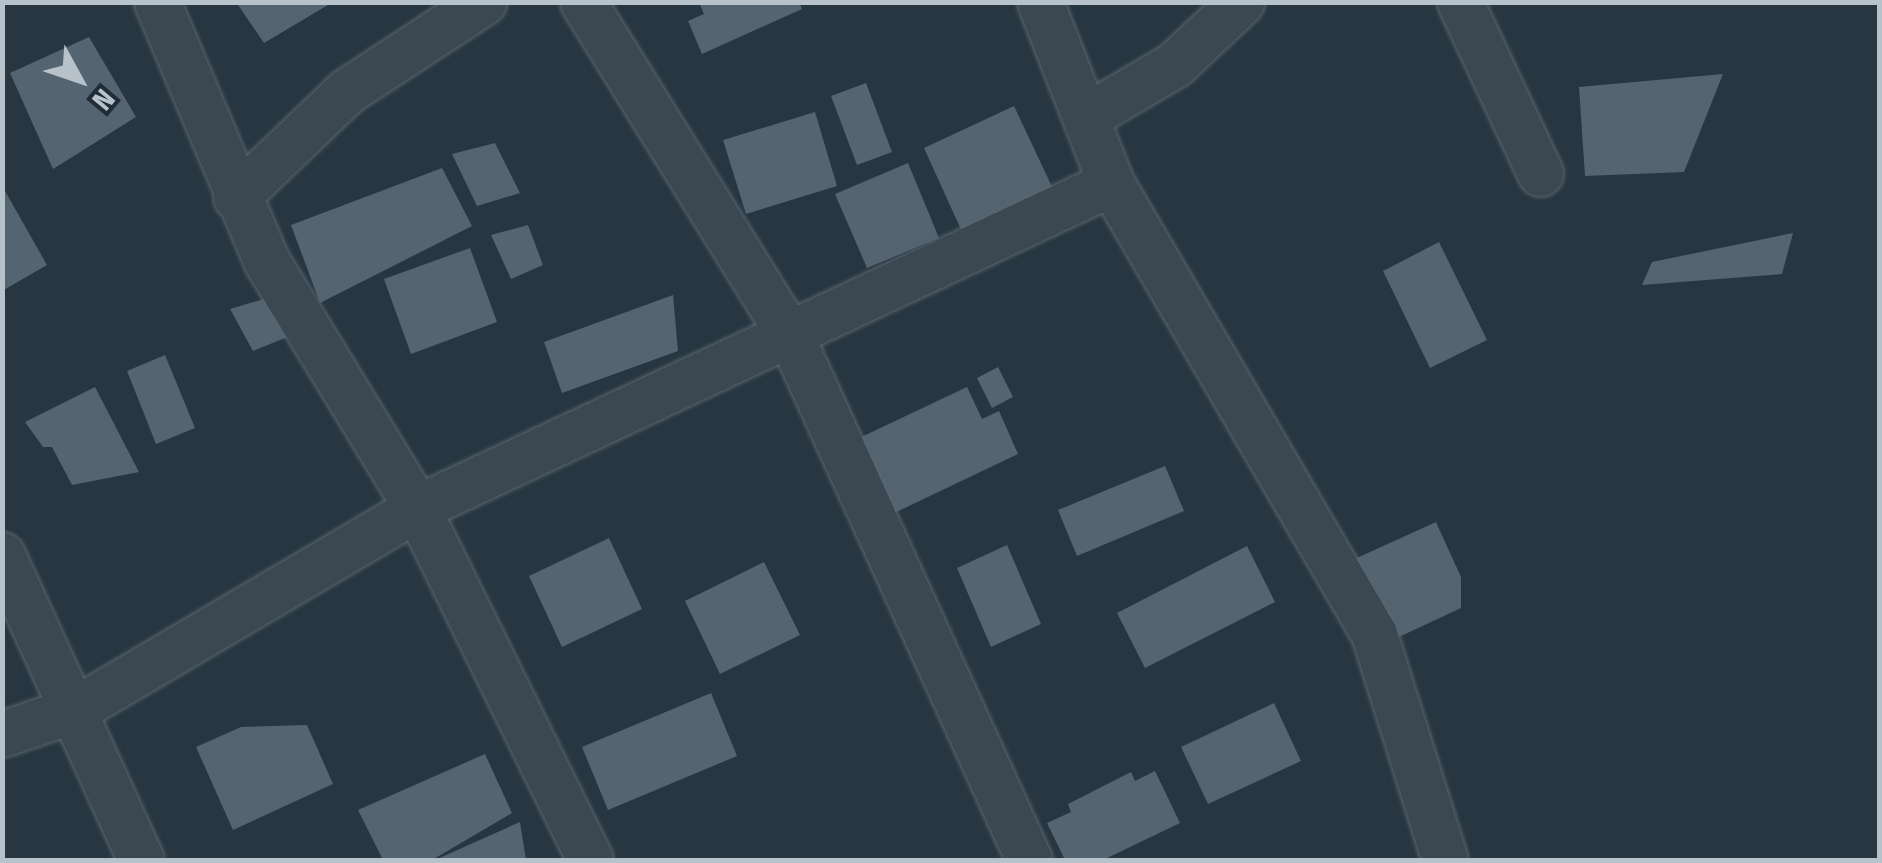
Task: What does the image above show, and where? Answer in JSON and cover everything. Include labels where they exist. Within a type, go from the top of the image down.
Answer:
[{"type":"street","points":[[157,2],[236,197],[267,262],[417,508],[590,860]]},
{"type":"street","points":[[236,197],[346,91],[482,2]]},
{"type":"street","points":[[583,2],[791,337],[1029,860]]},
{"type":"street","points":[[1040,2],[1111,184],[1374,634],[1445,860]]},
{"type":"street","points":[[1085,118],[1174,65],[1241,2]]},
{"type":"street","points":[[1460,2],[1540,172]]},
{"type":"street","points":[[2,734],[76,708],[417,508],[791,337],[1111,184]]},
{"type":"street","points":[[2,556],[76,708],[141,860]]},
{"type":"building","points":[[236,2],[327,2],[328,5],[264,43]]},
{"type":"building","points":[[699,2],[799,2],[802,9],[702,54],[688,21],[704,14]]},
{"type":"building","points":[[89,37],[136,117],[53,169],[10,73]]},
{"type":"building","points":[[1723,74],[1684,172],[1585,176],[1579,87]]},
{"type":"building","points":[[866,83],[892,152],[857,165],[831,96]]},
{"type":"building","points":[[1014,106],[1054,191],[963,234],[924,148]]},
{"type":"building","points":[[815,112],[837,186],[746,214],[723,140]]},
{"type":"building","points":[[495,143],[520,193],[477,206],[452,154]]},
{"type":"building","points":[[908,163],[939,238],[867,268],[835,194]]},
{"type":"building","points":[[442,168],[472,226],[320,303],[291,225]]},
{"type":"building","points":[[5,191],[47,265],[2,291],[2,192]]},
{"type":"building","points":[[528,225],[543,265],[511,279],[491,235]]},
{"type":"building","points":[[1793,233],[1782,274],[1642,285],[1652,262]]},
{"type":"building","points":[[1439,242],[1487,340],[1430,368],[1383,271]]},
{"type":"building","points":[[470,248],[497,322],[411,354],[384,279]]},
{"type":"building","points":[[673,295],[678,351],[562,393],[544,342]]},
{"type":"building","points":[[274,296],[295,334],[253,351],[230,309]]},
{"type":"building","points":[[165,355],[195,428],[156,444],[127,371]]},
{"type":"building","points":[[998,367],[1013,397],[992,408],[977,378]]},
{"type":"building","points":[[95,387],[139,472],[72,485],[52,447],[43,447],[25,422]]},
{"type":"building","points":[[967,387],[982,419],[999,411],[1018,454],[890,515],[855,440]]},
{"type":"building","points":[[1165,466],[1184,511],[1077,556],[1058,510]]},
{"type":"building","points":[[1436,522],[1461,577],[1461,608],[1386,643],[1348,562]]},
{"type":"building","points":[[609,538],[642,609],[562,647],[529,576]]},
{"type":"building","points":[[1007,545],[1041,624],[991,647],[957,568]]},
{"type":"building","points":[[1247,546],[1275,602],[1145,668],[1117,613]]},
{"type":"building","points":[[764,562],[800,635],[720,674],[685,601]]},
{"type":"building","points":[[711,693],[737,756],[608,810],[582,747]]},
{"type":"building","points":[[1274,703],[1301,761],[1208,804],[1181,747]]},
{"type":"building","points":[[307,725],[333,784],[233,830],[196,747],[241,727]]},
{"type":"building","points":[[485,754],[512,813],[432,860],[383,860],[358,810]]},
{"type":"building","points":[[1155,771],[1180,823],[1103,860],[1065,860],[1047,823],[1071,812],[1068,804],[1131,772],[1135,781]]},
{"type":"building","points":[[520,822],[526,860],[435,860]]}]
